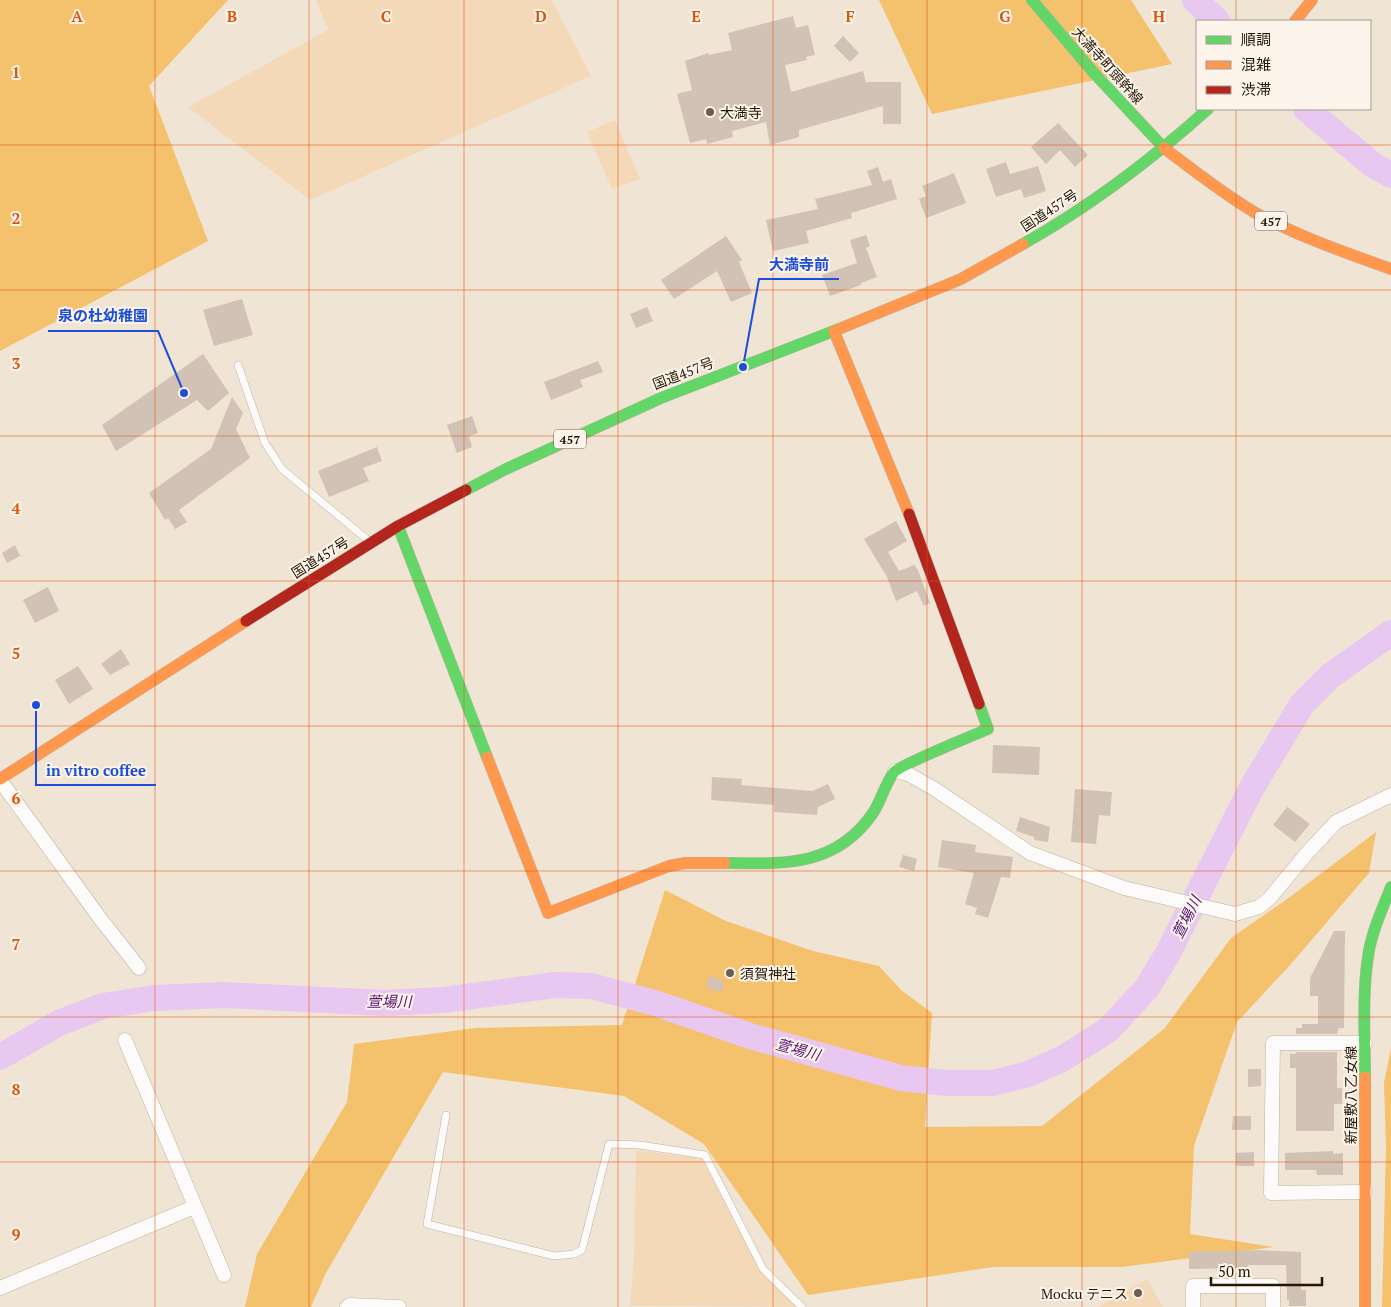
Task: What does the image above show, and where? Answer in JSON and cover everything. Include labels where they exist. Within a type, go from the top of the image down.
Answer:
[{"type":"main road","name":"大満寺町頭幹線","points":[[1032,0],[1092,72],[1164,148]]},
{"type":"main road","points":[[1296,20],[1312,0]]},
{"type":"main road","name":"457","points":[[1207,110],[1164,148],[1209,183],[1266,218],[1318,243],[1391,269]]},
{"type":"main road","name":"国道457号","points":[[0,780],[398,526],[506,469],[661,398],[962,279],[1059,224],[1164,148]]},
{"type":"main road","points":[[398,526],[548,913],[669,866],[685,863],[782,864],[821,856],[838,848],[859,830],[873,813],[895,771],[988,729],[917,535],[834,331]]},
{"type":"main road","name":"新屋敷八乙女線","points":[[1365,1307],[1365,1043],[1368,956],[1374,932],[1391,887]]},
{"type":"street","points":[[895,771],[908,774],[933,788],[1030,853],[1124,888],[1236,914],[1259,907],[1269,899],[1336,822],[1391,795]]},
{"type":"street","points":[[0,780],[99,918],[139,968]]},
{"type":"street","points":[[125,1040],[224,1275]]},
{"type":"street","points":[[1365,1043],[1273,1043],[1271,1193],[1365,1192]]},
{"type":"street","points":[[0,1288],[194,1207]]},
{"type":"street","points":[[1193,1307],[1193,1286],[1273,1286],[1273,1307]]},
{"type":"street","points":[[347,1307],[399,1307]]},
{"type":"lane","points":[[238,365],[266,444],[282,469],[372,543]]},
{"type":"lane","points":[[446,1115],[427,1224],[554,1256],[574,1254],[582,1250],[609,1144],[640,1145],[706,1156],[764,1268],[802,1307]]},
{"type":"shaded area","points":[[0,0],[228,0],[149,86],[208,241],[0,351]]},
{"type":"shaded area","points":[[316,0],[552,0],[591,76],[310,200],[188,107],[328,30]]},
{"type":"shaded area","points":[[879,0],[1131,0],[1172,64],[932,114]]},
{"type":"shaded area","points":[[615,120],[640,179],[612,189],[587,132]]},
{"type":"shaded area","points":[[1376,832],[1369,873],[1291,964],[1237,1022],[1194,1146],[1190,1234],[1274,1247],[1122,1267],[993,1267],[808,1295],[704,1144],[624,1096],[443,1072],[326,1273],[311,1307],[245,1307],[257,1254],[347,1102],[354,1044],[476,1028],[622,1025],[665,890],[726,921],[813,951],[879,966],[901,990],[932,1013],[925,1127],[1042,1126],[1164,1029],[1231,938],[1290,897]]},
{"type":"shaded area","points":[[1391,1048],[1391,1307],[1382,1307],[1386,1147],[1384,1083]]},
{"type":"shaded area","points":[[636,1150],[702,1159],[760,1269],[798,1307],[630,1306],[634,1257]]},
{"type":"shaded area","name":"Mocku テニス","points":[[1147,1279],[1163,1307],[1098,1307]]},
{"type":"building","points":[[793,16],[796,28],[808,25],[815,55],[806,57],[807,60],[785,65],[791,92],[863,71],[866,82],[901,82],[901,124],[883,124],[883,106],[799,130],[799,137],[770,145],[766,122],[732,131],[733,137],[707,144],[706,139],[690,143],[677,94],[692,90],[685,61],[708,53],[709,55],[732,50],[728,33]]},
{"type":"building","points":[[843,36],[859,53],[850,62],[834,46]]},
{"type":"building","points":[[1058,123],[1088,155],[1075,167],[1060,150],[1046,164],[1031,147]]},
{"type":"building","points":[[1006,162],[1010,174],[1038,166],[1046,191],[1024,198],[1021,189],[996,197],[986,169]]},
{"type":"building","points":[[878,167],[883,182],[891,179],[897,199],[851,213],[852,218],[806,231],[809,243],[773,251],[766,220],[818,209],[815,199],[872,185],[867,171]]},
{"type":"building","points":[[954,173],[966,203],[926,218],[919,199],[926,196],[922,186]]},
{"type":"building","points":[[866,235],[870,246],[866,248],[877,277],[830,296],[822,275],[857,263],[850,240]]},
{"type":"building","points":[[726,236],[742,260],[739,262],[752,293],[731,302],[717,271],[674,299],[661,280]]},
{"type":"building","points":[[242,299],[253,335],[214,346],[203,310]]},
{"type":"building","points":[[647,307],[653,321],[636,328],[630,314]]},
{"type":"building","points":[[203,354],[229,393],[208,411],[197,400],[116,451],[102,425]]},
{"type":"building","points":[[598,361],[603,372],[580,380],[583,387],[551,400],[544,382]]},
{"type":"building","points":[[232,397],[243,413],[236,429],[250,458],[179,510],[187,522],[175,529],[168,518],[165,520],[149,493],[211,449]]},
{"type":"building","points":[[472,416],[478,433],[469,436],[472,447],[457,453],[447,425]]},
{"type":"building","points":[[377,447],[382,461],[363,468],[369,481],[329,497],[318,471]]},
{"type":"building","points":[[896,521],[907,541],[888,552],[899,571],[914,565],[918,570],[930,603],[924,606],[917,591],[896,601],[887,577],[864,539]]},
{"type":"building","points":[[15,545],[20,556],[7,563],[2,553]]},
{"type":"building","points":[[48,587],[59,611],[35,623],[23,600]]},
{"type":"building","points":[[121,649],[130,664],[110,675],[101,664]]},
{"type":"building","points":[[78,666],[93,689],[69,704],[55,680]]},
{"type":"building","points":[[993,745],[1040,747],[1039,775],[992,773]]},
{"type":"building","points":[[712,777],[742,779],[741,785],[812,791],[828,784],[835,799],[818,807],[817,815],[774,812],[774,805],[711,800]]},
{"type":"building","points":[[1075,789],[1112,792],[1110,816],[1099,815],[1096,844],[1071,842]]},
{"type":"building","points":[[1287,807],[1310,824],[1295,842],[1273,825]]},
{"type":"building","points":[[1020,817],[1050,827],[1048,842],[1034,840],[1034,837],[1016,831]]},
{"type":"building","points":[[942,840],[976,845],[975,852],[1013,857],[1010,878],[1001,877],[988,918],[975,914],[977,908],[965,904],[974,873],[938,867]]},
{"type":"building","points":[[903,855],[917,859],[914,871],[899,867]]},
{"type":"building","points":[[1334,931],[1345,931],[1344,1028],[1339,1028],[1337,1034],[1296,1034],[1296,1028],[1302,1028],[1302,1024],[1318,1024],[1318,996],[1310,996],[1310,978]]},
{"type":"building","points":[[710,976],[724,981],[721,992],[706,987]]},
{"type":"building","points":[[1296,1052],[1337,1052],[1337,1088],[1342,1088],[1342,1104],[1334,1104],[1334,1131],[1296,1131],[1296,1068],[1290,1068],[1290,1054],[1296,1054]]},
{"type":"building","points":[[1248,1069],[1261,1069],[1261,1086],[1248,1087]]},
{"type":"building","points":[[1233,1116],[1251,1116],[1251,1130],[1232,1130]]},
{"type":"building","points":[[1333,1151],[1333,1154],[1343,1153],[1343,1175],[1317,1175],[1316,1170],[1285,1170],[1285,1153]]},
{"type":"building","points":[[1254,1152],[1254,1166],[1236,1166],[1236,1153]]},
{"type":"building","points":[[1257,1250],[1301,1252],[1301,1290],[1306,1290],[1306,1306],[1289,1306],[1289,1300],[1287,1300],[1286,1265],[1248,1265],[1248,1268],[1189,1269],[1189,1252]]},
{"type":"waterway","points":[[1195,0],[1216,20]]},
{"type":"waterway","points":[[1307,110],[1373,165],[1391,175]]},
{"type":"waterway","name":"萱場川","points":[[0,1057],[59,1023],[103,1006],[154,998],[224,995],[385,1003],[443,1000],[555,985],[591,986],[655,1003],[750,1036],[901,1078],[946,1083],[993,1083],[1028,1074],[1062,1059],[1108,1030],[1147,988],[1168,953],[1251,789],[1302,704],[1330,676],[1391,633]]},
{"type":"traffic: fast","points":[[1032,0],[1093,72],[1164,148]]},
{"type":"traffic: fast","points":[[1023,244],[1048,230],[1119,182],[1207,110]]},
{"type":"traffic: fast","points":[[466,490],[506,469],[661,398],[839,329]]},
{"type":"traffic: fast","points":[[398,526],[487,757]]},
{"type":"traffic: fast","points":[[725,863],[768,863],[807,859],[843,844],[858,831],[873,813],[888,782],[899,768],[988,729],[979,704]]},
{"type":"traffic: fast","points":[[1365,1077],[1364,1002],[1369,948],[1391,887]]},
{"type":"traffic: slow","points":[[1296,20],[1312,0]]},
{"type":"traffic: slow","points":[[1164,148],[1242,205],[1270,221],[1338,250],[1391,269]]},
{"type":"traffic: slow","points":[[839,329],[961,279],[1023,244]]},
{"type":"traffic: slow","points":[[834,331],[909,514]]},
{"type":"traffic: slow","points":[[0,779],[246,621]]},
{"type":"traffic: slow","points":[[487,757],[548,913],[669,866],[685,863],[725,863]]},
{"type":"traffic: slow","points":[[1365,1077],[1365,1307]]},
{"type":"traffic: jam","points":[[246,621],[398,526],[466,490]]},
{"type":"traffic: jam","points":[[909,514],[979,704]]},
{"type":"place","name":"大満寺","points":[[710,112]]},
{"type":"place","name":"大満寺前","points":[[743,367]]},
{"type":"place","name":"泉の杜幼稚園","points":[[184,393]]},
{"type":"place","name":"in vitro coffee","points":[[36,705]]},
{"type":"place","name":"須賀神社","points":[[730,973]]},
{"type":"place","name":"Mocku テニス","points":[[1138,1293]]}]
